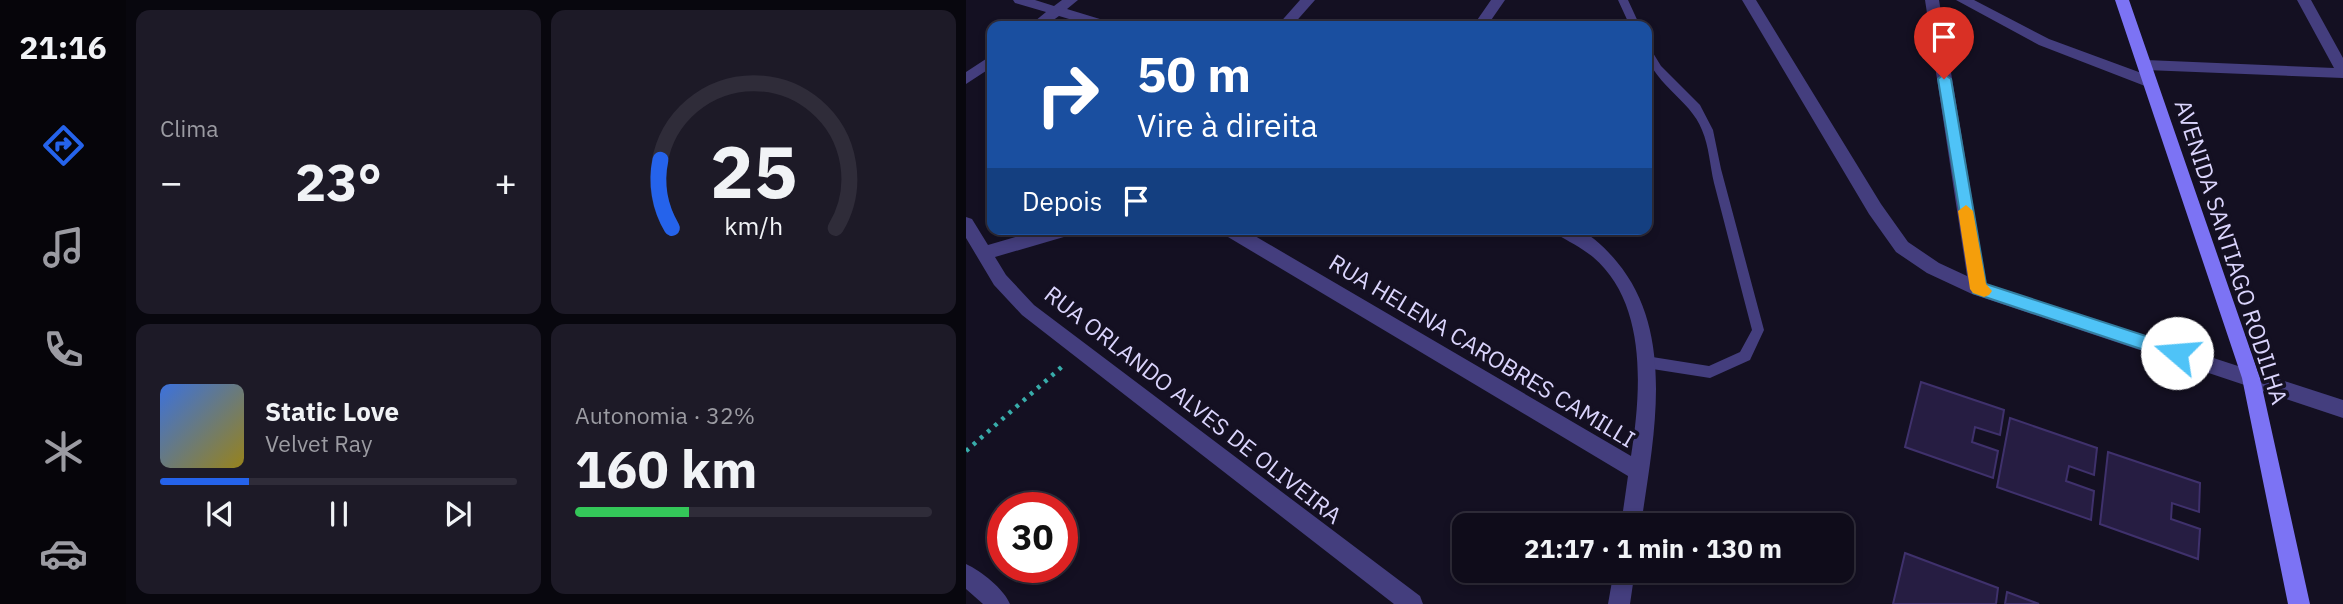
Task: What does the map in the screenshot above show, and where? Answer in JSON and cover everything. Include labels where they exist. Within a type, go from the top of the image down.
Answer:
[{"type":"main road","name":"AVENIDA SANTIAGO RODILHA","points":[[2122,0],[2251,378],[2299,604]]},
{"type":"street","points":[[1020,0],[1091,21]]},
{"type":"street","points":[[1043,21],[1071,0]]},
{"type":"street","points":[[1288,21],[1308,0]]},
{"type":"street","points":[[1483,21],[1497,0]]},
{"type":"street","points":[[1749,0],[1875,209],[1902,247],[1933,268],[1978,289],[2343,409]]},
{"type":"street","points":[[1931,0],[1978,289]]},
{"type":"street","points":[[1963,0],[2043,42],[2148,73],[2343,72],[2304,0]]},
{"type":"street","points":[[966,79],[987,64]]},
{"type":"street","name":"RUA ORLANDO ALVES DE OLIVEIRA","points":[[966,224],[1000,280],[1028,310],[1412,604]]},
{"type":"street","points":[[984,253],[1047,235]]},
{"type":"street","name":"RUA HELENA CAROBRES CAMILLI","points":[[1239,235],[1639,471]]},
{"type":"street","points":[[1571,235],[1605,258],[1628,286],[1643,331],[1648,391],[1633,513]]},
{"type":"street","points":[[966,575],[999,604]]},
{"type":"street","points":[[1619,604],[1623,583]]},
{"type":"lane","points":[[1623,0],[1633,21]]},
{"type":"lane","points":[[1646,362],[1710,372],[1745,356],[1758,330],[1708,130],[1696,108],[1657,68],[1652,59]]},
{"type":"path","points":[[966,451],[1081,349]]},
{"type":"building","points":[[1921,382],[2004,410],[2000,435],[1975,427],[1972,442],[1998,451],[1993,478],[1905,447]]},
{"type":"building","points":[[2010,418],[2097,448],[2094,475],[2069,466],[2066,481],[2094,491],[2091,520],[1997,487]]},
{"type":"building","points":[[2108,452],[2200,483],[2199,512],[2172,503],[2171,519],[2200,529],[2198,559],[2100,524]]},
{"type":"building","points":[[1905,553],[1998,588],[1996,604],[1893,604]]},
{"type":"building","points":[[2007,592],[2039,604],[2005,604]]},
{"type":"slow traffic","points":[[1966,211],[1978,289],[1984,291]]},
{"type":"route","points":[[1944,79],[1978,289],[2177,353]]}]
